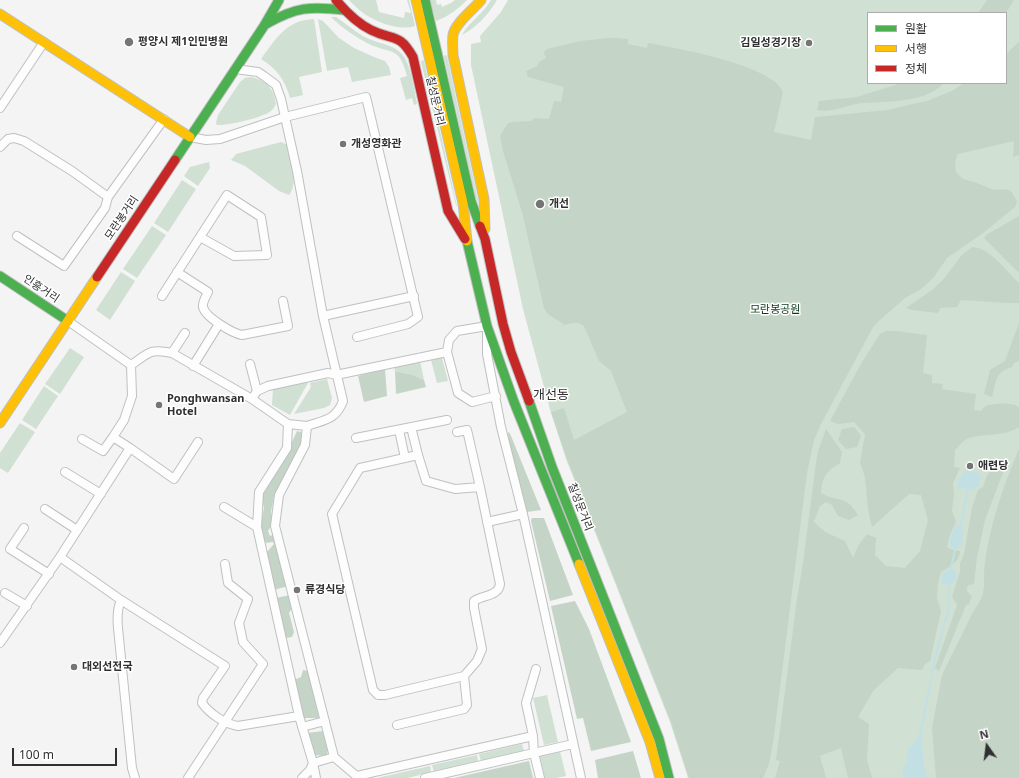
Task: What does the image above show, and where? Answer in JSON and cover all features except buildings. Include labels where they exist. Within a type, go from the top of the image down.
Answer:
[{"type":"main road","name":"모란봉거리","points":[[0,423],[264,26],[279,0]]},
{"type":"main road","name":"칠성문거리","points":[[336,0],[344,10],[372,31],[399,38],[407,45],[413,57],[448,211],[467,244]]},
{"type":"main road","name":"칠성문거리","points":[[416,0],[463,203],[467,244],[486,326],[514,402],[650,742],[660,778]]},
{"type":"main road","name":"칠성문거리","points":[[425,0],[471,201],[485,239],[503,324],[522,384],[552,467],[658,739],[670,778]]},
{"type":"main road","name":"칠성문거리","points":[[481,0],[459,23],[453,35],[453,55],[484,199],[485,239]]},
{"type":"main road","points":[[264,26],[293,10],[317,6],[344,10]]},
{"type":"main road","points":[[0,14],[190,137]]},
{"type":"main road","points":[[467,244],[485,239]]},
{"type":"main road","name":"인흥거리","points":[[0,276],[68,321]]},
{"type":"street","points":[[0,108],[44,42]]},
{"type":"street","points":[[131,365],[148,353],[158,350],[172,354],[252,399],[288,424],[307,426],[333,417],[340,409],[343,401],[323,316],[297,171],[281,99],[276,85],[258,72],[235,69]]},
{"type":"street","points":[[190,137],[206,140],[220,139],[285,117],[366,97],[418,317],[408,324],[357,337]]},
{"type":"street","points":[[17,236],[64,266],[105,208],[108,197],[164,119]]},
{"type":"street","points":[[0,147],[8,139],[14,138],[24,141],[72,171],[108,197]]},
{"type":"street","points":[[162,296],[227,195],[261,217],[266,255],[234,256],[200,237]]},
{"type":"street","points":[[177,272],[208,292],[202,304],[204,312],[219,324],[236,334],[242,335],[288,326],[283,302]]},
{"type":"street","points":[[323,316],[414,296]]},
{"type":"street","points":[[68,321],[131,365]]},
{"type":"street","points":[[193,366],[219,324]]},
{"type":"street","points":[[496,396],[472,402],[458,393],[447,352],[449,340],[457,331],[486,326],[487,354],[496,396],[501,427],[523,514],[580,778]]},
{"type":"street","points":[[172,354],[185,333]]},
{"type":"street","points":[[252,399],[257,391],[268,386],[328,374],[336,375],[447,352]]},
{"type":"street","points":[[250,364],[257,391]]},
{"type":"street","points":[[82,439],[103,451],[113,437],[124,420],[132,396],[131,365]]},
{"type":"street","points":[[356,438],[447,420]]},
{"type":"street","points":[[288,424],[287,448],[259,492],[257,527],[299,716],[316,778]]},
{"type":"street","points":[[307,426],[305,445],[279,495],[275,526],[334,757],[358,777],[533,736]]},
{"type":"street","points":[[411,427],[426,481],[455,489],[480,486]]},
{"type":"street","points":[[399,430],[405,458]]},
{"type":"street","points":[[418,455],[360,468],[332,514],[373,690],[378,695],[385,695],[464,676],[477,661],[482,649],[474,602],[496,592],[500,589],[500,584],[467,430],[457,432]]},
{"type":"street","points":[[113,437],[174,479],[198,442]]},
{"type":"street","points":[[1,641],[49,574],[130,448]]},
{"type":"street","points":[[64,472],[101,494]]},
{"type":"street","points":[[224,507],[257,527]]},
{"type":"street","points":[[45,509],[78,530]]},
{"type":"street","points":[[487,522],[523,514]]},
{"type":"street","points":[[24,528],[10,549],[49,574]]},
{"type":"street","points":[[60,557],[121,600],[226,666],[203,698],[202,703],[224,722],[238,726],[299,716]]},
{"type":"street","points":[[188,778],[263,664],[243,642],[239,623],[248,599],[228,583],[225,564]]},
{"type":"street","points":[[5,593],[27,606]]},
{"type":"street","points":[[121,600],[117,615],[118,628],[132,768],[135,778]]},
{"type":"street","points":[[536,669],[526,703],[533,736],[534,753],[540,778]]},
{"type":"street","points":[[397,725],[464,709],[467,705],[464,676]]},
{"type":"street","points":[[302,727],[325,721]]},
{"type":"street","points":[[425,778],[573,744]]},
{"type":"street","points":[[302,778],[310,770],[313,764],[334,757]]},
{"type":"green space","points":[[349,0],[376,0],[379,12],[404,18],[405,12],[411,13],[407,0],[409,0],[415,26],[403,28],[377,21],[359,10]]},
{"type":"green space","points":[[430,0],[436,0],[437,5],[441,4],[442,7],[455,0],[467,0],[453,12],[436,21]]},
{"type":"green space","points":[[491,0],[497,0],[486,16],[473,28],[462,35],[468,26],[484,10]]},
{"type":"green space","name":"모란봉공원","points":[[508,0],[1019,0],[1019,778],[688,778],[670,722],[566,459],[551,413],[523,309],[471,65],[471,44],[481,42],[480,36],[501,12]]},
{"type":"green space","points":[[987,0],[1014,0],[1007,12],[979,12]]},
{"type":"green space","points":[[331,17],[336,17],[363,36],[394,48],[403,55],[410,70],[417,104],[414,105],[412,98],[406,100],[400,78],[407,76],[401,59],[393,52],[375,47],[353,35]]},
{"type":"green space","points":[[314,19],[322,72],[299,77],[303,95],[290,98],[283,80],[272,67],[261,59],[277,38],[289,27],[304,20]]},
{"type":"green space","points":[[318,19],[323,21],[339,38],[354,48],[385,61],[389,67],[391,75],[352,82],[348,67],[327,71]]},
{"type":"green space","points":[[607,38],[628,39],[628,44],[647,48],[648,43],[680,49],[722,59],[762,74],[775,82],[783,92],[774,132],[811,140],[815,117],[888,110],[927,101],[952,91],[962,84],[1007,84],[1007,53],[1019,42],[1019,155],[1013,157],[1014,141],[958,154],[955,162],[956,172],[963,179],[994,190],[1006,189],[1012,192],[1017,202],[1015,207],[983,233],[947,258],[934,277],[921,289],[905,298],[873,327],[821,424],[814,440],[807,473],[773,743],[769,764],[763,778],[689,778],[671,722],[567,459],[551,412],[564,408],[574,440],[627,412],[611,371],[599,361],[584,326],[577,323],[565,325],[548,314],[544,308],[522,212],[503,151],[500,136],[508,123],[531,121],[534,118],[549,119],[554,101],[561,102],[564,87],[528,77],[526,71],[537,66],[539,62],[546,58],[544,52],[547,49],[581,41]]},
{"type":"green space","points":[[445,55],[447,56],[478,200],[477,202],[444,57]]},
{"type":"green space","points":[[422,60],[424,61],[457,206],[421,62]]},
{"type":"green space","points":[[251,77],[261,80],[269,86],[274,94],[276,104],[274,108],[264,115],[251,119],[217,125],[218,115],[240,82],[245,78]]},
{"type":"green space","points":[[898,84],[943,84],[936,90],[926,95],[914,98],[856,104],[832,110],[817,110],[819,101],[857,97]]},
{"type":"green space","points":[[281,142],[288,145],[292,164],[294,178],[292,190],[289,195],[279,191],[245,166],[231,160],[236,154]]},
{"type":"green space","points":[[209,162],[210,168],[198,186],[184,176],[190,167]]},
{"type":"green space","points":[[182,180],[196,189],[168,232],[154,223]]},
{"type":"green space","points":[[1019,216],[1019,273],[984,238],[988,234]]},
{"type":"green space","points":[[152,226],[166,235],[137,278],[123,269]]},
{"type":"green space","points":[[972,247],[986,251],[1019,283],[1019,303],[961,300],[957,307],[940,308],[938,313],[911,310],[906,308],[932,290],[943,280],[961,256]]},
{"type":"green space","points":[[121,272],[135,281],[110,320],[96,310]]},
{"type":"green space","points":[[1019,323],[1019,361],[1014,363],[1012,367],[1006,369],[999,375],[992,397],[984,394],[990,370],[1005,361]]},
{"type":"green space","points":[[886,331],[927,335],[923,373],[932,375],[932,383],[943,384],[942,389],[976,394],[974,410],[981,411],[986,406],[993,404],[1016,405],[1019,407],[1019,427],[1001,434],[967,439],[963,441],[955,450],[954,467],[960,468],[953,483],[954,495],[952,511],[956,522],[950,535],[947,547],[960,551],[960,555],[954,564],[941,572],[937,598],[941,611],[930,661],[925,664],[922,670],[898,668],[873,691],[858,717],[869,724],[867,760],[872,778],[848,778],[841,748],[820,756],[826,778],[775,778],[780,761],[776,760],[816,463],[818,451],[826,429],[842,452],[840,463],[826,475],[821,493],[845,501],[858,515],[849,520],[838,516],[832,505],[826,502],[820,506],[814,522],[825,532],[845,541],[853,558],[858,546],[867,534],[876,538],[875,555],[886,566],[905,568],[920,551],[928,520],[921,495],[909,494],[872,527],[868,509],[865,477],[860,463],[865,434],[854,422],[838,424],[830,421],[862,362],[880,334]]},
{"type":"green space","points":[[70,348],[84,357],[60,394],[45,384]]},
{"type":"green space","points":[[442,358],[448,381],[437,383],[431,360]]},
{"type":"green space","points":[[420,361],[424,380],[413,375],[395,371],[394,367]]},
{"type":"green space","points":[[385,369],[387,396],[364,402],[358,376]]},
{"type":"green space","points":[[395,371],[413,375],[424,380],[426,387],[396,394]]},
{"type":"green space","points":[[327,379],[332,398],[330,405],[324,408],[294,414],[311,387],[310,383]]},
{"type":"green space","points":[[303,380],[308,383],[290,415],[272,405],[273,388]]},
{"type":"green space","points":[[44,386],[58,396],[36,429],[22,420]]},
{"type":"green space","points":[[20,423],[35,432],[8,473],[0,468],[0,453]]},
{"type":"green space","points":[[854,427],[861,436],[857,447],[846,449],[838,440],[842,429]]},
{"type":"green space","points":[[297,431],[301,432],[302,443],[274,496],[271,512],[273,523],[268,531],[270,536],[275,534],[288,586],[274,590],[265,554],[274,544],[273,542],[266,543],[260,532],[264,508],[261,495],[287,453]]},
{"type":"green space","points":[[509,432],[541,510],[527,512],[509,442]]},
{"type":"green space","points":[[1019,449],[1019,778],[936,778],[932,728],[942,675],[981,599],[984,588],[986,555],[993,524],[1010,470]]},
{"type":"green space","points":[[998,468],[1004,470],[985,520],[977,557],[974,584],[967,587],[967,591],[972,596],[969,604],[966,605],[939,671],[935,668],[957,605],[952,597],[960,572],[960,563],[964,554],[972,508],[978,490],[983,487],[989,472]]},
{"type":"green space","points":[[532,518],[544,518],[573,595],[550,601],[531,521]]},
{"type":"green space","points":[[290,595],[293,607],[289,613],[294,632],[292,637],[285,638],[276,598]]},
{"type":"green space","points":[[575,601],[589,629],[631,742],[591,751],[583,718],[577,719],[551,606]]},
{"type":"green space","points":[[303,670],[308,671],[319,718],[304,718],[294,680],[301,677]]},
{"type":"green space","points":[[547,695],[558,742],[544,745],[533,698]]},
{"type":"green space","points":[[323,731],[328,746],[327,756],[313,755],[307,733]]},
{"type":"green space","points":[[522,744],[524,751],[481,761],[479,754]]},
{"type":"green space","points":[[560,751],[566,776],[545,778],[540,756]]},
{"type":"green space","points":[[633,751],[641,778],[598,778],[595,760]]},
{"type":"green space","points":[[477,755],[478,761],[434,772],[432,765]]},
{"type":"green space","points":[[529,761],[533,778],[454,778]]},
{"type":"green space","points":[[430,766],[431,772],[408,778],[377,778]]},
{"type":"water","points":[[964,471],[976,472],[981,475],[979,485],[975,489],[958,488],[957,483]]},
{"type":"water","points":[[956,526],[963,526],[962,546],[955,549],[951,547],[950,539]]},
{"type":"water","points":[[953,569],[957,579],[950,584],[945,585],[941,583],[943,573]]},
{"type":"water","points":[[921,730],[924,764],[927,778],[903,778],[902,771],[906,764],[908,749],[916,740]]},
{"type":"waterway","points":[[961,527],[968,489]]},
{"type":"waterway","points":[[950,571],[956,546]]},
{"type":"waterway","points":[[932,674],[949,607],[949,584]]},
{"type":"waterway","points":[[921,731],[931,680]]},
{"type":"traffic: fast","points":[[175,160],[264,26],[279,0]]},
{"type":"traffic: fast","points":[[425,0],[471,201],[480,226]]},
{"type":"traffic: fast","points":[[266,24],[286,14],[304,9],[322,8],[344,10]]},
{"type":"traffic: fast","points":[[467,241],[487,326],[514,402],[579,564]]},
{"type":"traffic: fast","points":[[0,276],[68,321]]},
{"type":"traffic: fast","points":[[529,401],[552,467],[659,739],[669,778]]},
{"type":"traffic: slow","points":[[416,0],[463,203],[467,241]]},
{"type":"traffic: slow","points":[[481,0],[454,30],[453,55],[484,199],[485,229]]},
{"type":"traffic: slow","points":[[0,14],[190,137]]},
{"type":"traffic: slow","points":[[0,423],[97,277]]},
{"type":"traffic: slow","points":[[579,564],[650,742],[660,778]]},
{"type":"traffic: jam","points":[[336,0],[361,24],[371,30],[399,40],[404,44],[413,57],[448,211],[465,239]]},
{"type":"traffic: jam","points":[[97,277],[175,160]]},
{"type":"traffic: jam","points":[[480,226],[485,239],[503,324],[511,352],[529,401]]},
{"type":"place","name":"평양시 제1인민병원","points":[[129,42]]},
{"type":"place","name":"김일성경기장","points":[[809,43]]},
{"type":"place","name":"개성영화관","points":[[343,144]]},
{"type":"place","name":"개선","points":[[540,204]]},
{"type":"place","name":"Ponghwansan Hotel","points":[[159,405]]},
{"type":"place","name":"애련당","points":[[970,466]]},
{"type":"place","name":"류경식당","points":[[297,590]]},
{"type":"place","name":"대외선전국","points":[[74,667]]},
{"type":"district","name":"개선동","points":[[551,395]]}]
